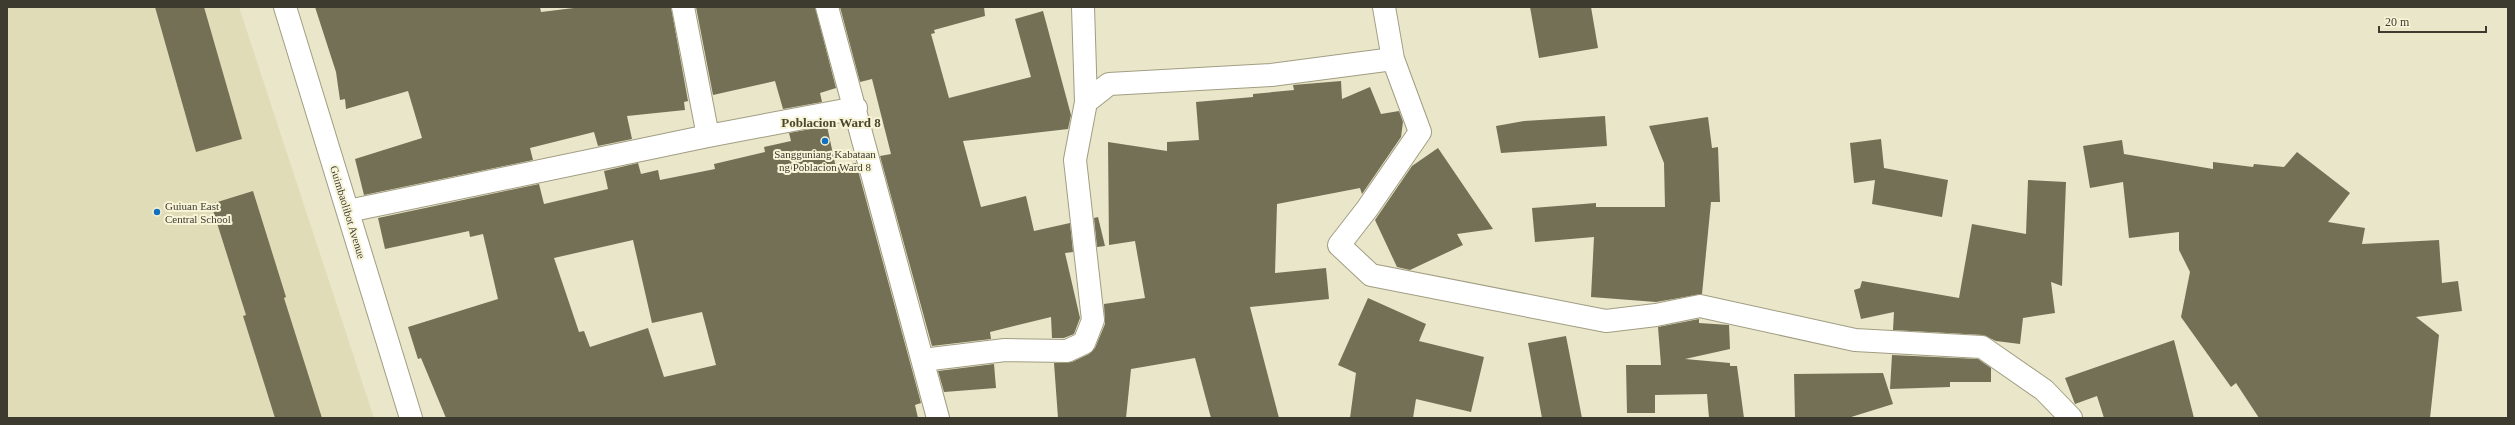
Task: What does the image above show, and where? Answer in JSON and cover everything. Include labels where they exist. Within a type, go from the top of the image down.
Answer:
[{"type":"street","name":"Guimbaolibot Avenue","points":[[285,7],[411,418]]},
{"type":"street","points":[[683,7],[708,136]]},
{"type":"street","points":[[827,7],[856,108],[938,418]]},
{"type":"street","points":[[923,360],[1005,350],[1067,351],[1084,343],[1093,320],[1076,160],[1086,102],[1083,7]]},
{"type":"street","points":[[1384,7],[1393,60],[1420,132],[1367,209],[1339,245],[1371,274],[1606,321],[1656,315],[1700,306],[1855,340],[1982,347],[2044,390],[2071,418]]},
{"type":"street","points":[[1086,102],[1109,84],[1271,75],[1393,60]]},
{"type":"street","points":[[348,211],[708,136],[856,108]]},
{"type":"shaded area","name":"Guiuan East Central School","points":[[7,7],[239,7],[374,418],[7,418]]},
{"type":"building","points":[[155,7],[204,7],[242,139],[196,152]]},
{"type":"building","points":[[315,7],[540,7],[541,12],[582,7],[671,7],[688,101],[684,102],[685,110],[627,116],[632,139],[598,146],[594,132],[530,148],[533,160],[364,195],[355,159],[422,138],[408,91],[346,109],[345,99],[340,100],[336,72]]},
{"type":"building","points":[[696,7],[815,7],[836,88],[820,93],[822,102],[783,109],[775,81],[713,95]]},
{"type":"building","points":[[840,7],[984,7],[985,16],[934,30],[935,33],[931,34],[949,98],[1031,77],[1015,19],[1043,11],[1071,115],[1068,129],[963,141],[981,207],[1026,196],[1034,231],[1070,223],[1073,252],[1065,253],[1080,318],[1074,334],[1064,338],[1052,338],[1051,317],[990,332],[991,339],[932,346],[880,156],[891,154],[872,79],[860,82]]},
{"type":"building","points":[[1530,7],[1591,7],[1598,48],[1539,58]]},
{"type":"building","points":[[1341,81],[1342,99],[1370,87],[1381,114],[1399,111],[1403,122],[1401,137],[1362,194],[1360,188],[1277,204],[1275,273],[1326,268],[1329,299],[1250,307],[1279,418],[1211,418],[1195,358],[1131,369],[1126,418],[1058,418],[1054,363],[1072,362],[1089,354],[1095,348],[1105,324],[1104,304],[1145,298],[1135,241],[1109,245],[1108,142],[1167,151],[1167,142],[1199,140],[1196,102],[1253,97],[1253,94],[1294,90],[1293,85]]},
{"type":"building","points":[[1605,116],[1607,146],[1501,153],[1496,126],[1524,121]]},
{"type":"building","points":[[1708,117],[1712,148],[1718,147],[1720,202],[1711,202],[1702,294],[1656,302],[1591,297],[1594,237],[1535,242],[1532,208],[1596,203],[1596,207],[1665,207],[1664,163],[1649,126]]},
{"type":"building","points":[[827,126],[836,168],[856,163],[921,403],[915,405],[918,418],[446,418],[421,358],[418,359],[408,327],[498,299],[483,234],[470,237],[469,231],[385,249],[378,218],[539,184],[544,204],[608,189],[604,171],[638,163],[641,174],[658,170],[660,180],[715,169],[714,164],[765,152],[764,147],[791,141],[789,133]],"holes":[[[633,240],[652,323],[702,312],[716,365],[664,377],[648,328],[590,347],[584,331],[579,332],[554,258]]]},
{"type":"building","points":[[1881,139],[1884,168],[1948,180],[1942,217],[1872,204],[1875,180],[1854,183],[1850,143]]},
{"type":"building","points":[[2122,140],[2124,154],[2213,169],[2213,162],[2253,167],[2254,164],[2284,167],[2297,152],[2350,193],[2328,222],[2365,228],[2362,244],[2439,240],[2442,283],[2458,281],[2462,311],[2416,317],[2439,335],[2430,418],[2259,418],[2236,383],[2231,387],[2181,317],[2190,272],[2179,250],[2179,232],[2129,238],[2123,182],[2090,188],[2083,146]]},
{"type":"building","points":[[1438,148],[1493,229],[1457,234],[1463,245],[1410,270],[1397,267],[1375,220],[1412,166]]},
{"type":"building","points":[[2028,180],[2066,182],[2062,286],[2051,282],[2055,313],[2023,318],[2020,344],[1996,341],[1983,335],[1893,330],[1894,312],[1861,319],[1854,290],[1860,288],[1862,281],[1959,298],[1972,224],[2026,234]]},
{"type":"building","points":[[253,191],[286,297],[284,298],[322,418],[275,418],[243,316],[246,315],[211,204]]},
{"type":"building","points":[[1098,217],[1105,246],[1097,247],[1094,218]]},
{"type":"building","points":[[1368,298],[1426,324],[1419,341],[1484,357],[1471,412],[1416,399],[1413,418],[1350,418],[1356,373],[1338,365]]},
{"type":"building","points":[[1699,319],[1699,323],[1729,325],[1730,349],[1685,359],[1730,363],[1730,366],[1737,366],[1744,418],[1709,418],[1707,394],[1655,395],[1655,413],[1627,413],[1626,365],[1661,365],[1658,327]]},
{"type":"building","points":[[1566,336],[1582,418],[1542,418],[1528,343]]},
{"type":"building","points":[[2174,340],[2194,418],[2104,418],[2097,396],[2075,404],[2065,378]]},
{"type":"building","points":[[1892,355],[1978,359],[1991,368],[1991,382],[1950,382],[1950,387],[1890,389]]},
{"type":"building","points":[[994,364],[996,388],[944,392],[938,371]]},
{"type":"building","points":[[1883,373],[1893,404],[1848,418],[1795,418],[1794,374]]},
{"type":"place","name":"Sangguniang Kabataan ng Poblacion Ward 8","points":[[825,141]]},
{"type":"place","name":"Guiuan East Central School","points":[[157,212]]},
{"type":"district","name":"Poblacion Ward 8","points":[[831,122]]}]
